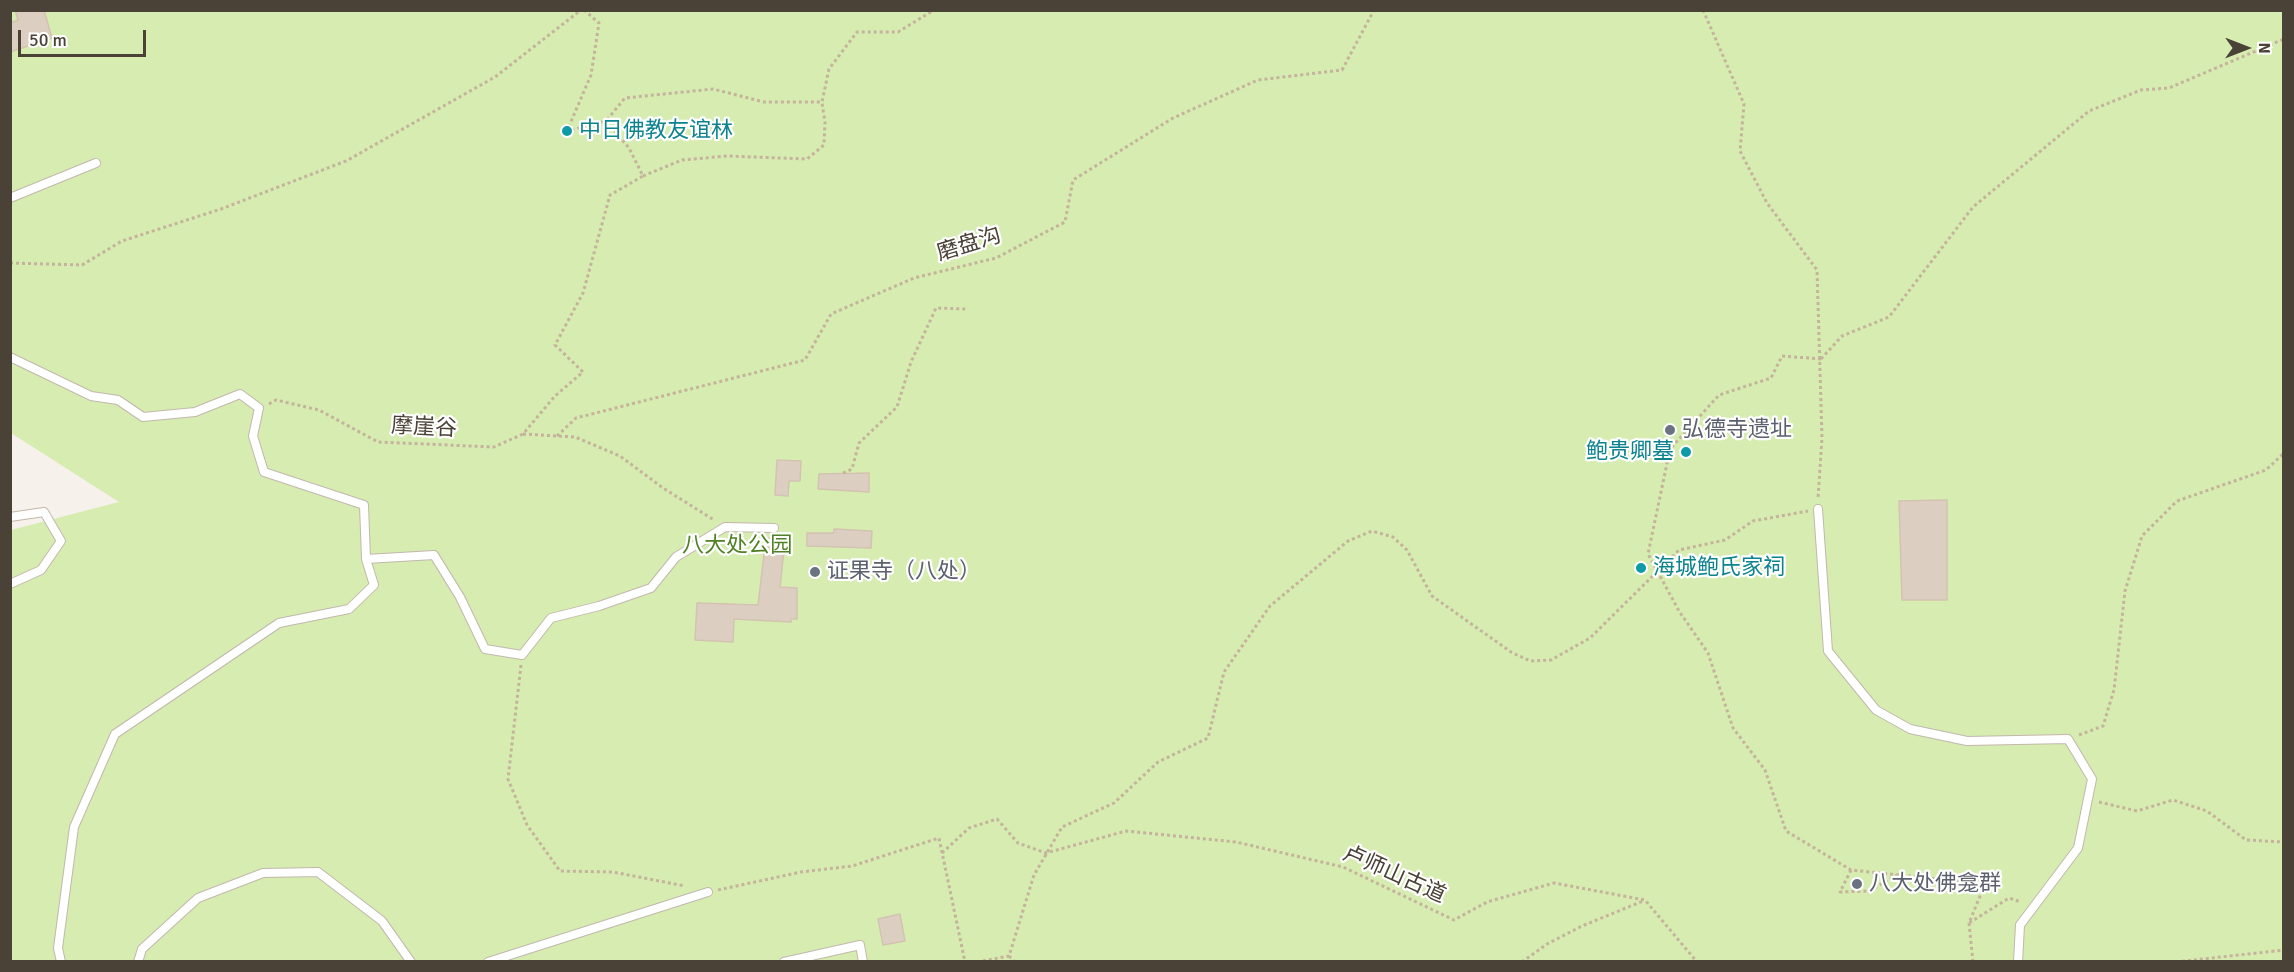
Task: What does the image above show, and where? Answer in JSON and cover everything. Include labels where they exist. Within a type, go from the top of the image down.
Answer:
[{"type":"lane","points":[[10,198],[96,163]]},
{"type":"lane","points":[[10,357],[91,396],[118,400],[143,417],[195,412],[240,394],[259,408],[253,436],[264,472],[363,505],[366,559],[374,585],[349,609],[279,623],[115,734],[74,827],[58,948],[61,962]]},
{"type":"lane","points":[[1818,509],[1828,651],[1876,710],[1910,729],[1967,741],[2068,739],[2092,778],[2078,849],[2020,925],[2018,962]]},
{"type":"lane","points":[[10,517],[44,512],[61,541],[41,570],[10,585]]},
{"type":"lane","points":[[366,559],[434,555],[460,597],[485,649],[522,655],[552,618],[599,606],[651,588],[676,557],[725,527],[774,528]]},
{"type":"lane","points":[[138,962],[142,949],[198,898],[263,873],[318,872],[382,921],[411,962]]},
{"type":"lane","points":[[488,962],[708,892]]},
{"type":"lane","points":[[784,962],[860,945],[863,962]]},
{"type":"path","points":[[10,263],[82,265],[122,240],[221,209],[346,161],[495,77],[583,10],[599,23],[591,75],[567,131],[606,121],[625,98],[713,89],[764,102],[822,102]]},
{"type":"path","points":[[523,434],[555,396],[583,372],[555,345],[583,293],[610,195],[643,176],[682,160],[727,156],[807,159],[824,145],[825,122],[822,102],[829,69],[857,32],[898,32],[934,10]]},
{"type":"path","name":"磨盘沟","points":[[557,436],[576,418],[805,360],[831,314],[914,278],[996,258],[1065,222],[1073,180],[1173,118],[1258,80],[1342,70],[1374,10]]},
{"type":"path","points":[[1009,956],[1034,875],[1062,827],[1113,803],[1158,762],[1208,738],[1224,672],[1270,606],[1348,541],[1372,531],[1393,537],[1407,550],[1432,596],[1511,652],[1530,661],[1551,660],[1590,638],[1679,550],[1725,540],[1753,521],[1818,509],[1822,438],[1817,270],[1767,203],[1740,151],[1744,104],[1703,10]]},
{"type":"path","points":[[1821,359],[1842,336],[1889,317],[1973,207],[2089,111],[2141,90],[2169,88],[2283,39]]},
{"type":"path","points":[[606,121],[629,148],[643,176]]},
{"type":"path","points":[[843,473],[852,469],[860,443],[897,407],[911,362],[936,308],[966,309]]},
{"type":"path","points":[[1821,359],[1782,356],[1771,378],[1719,395],[1670,449],[1648,554],[1680,611],[1708,653],[1733,728],[1765,770],[1786,831],[1851,870],[1985,884],[1969,923],[1973,962]]},
{"type":"path","name":"摩崖谷","points":[[259,408],[276,400],[319,410],[378,442],[495,447],[523,434]]},
{"type":"path","points":[[523,434],[576,437],[620,456],[663,488],[725,527]]},
{"type":"path","points":[[2068,739],[2103,726],[2114,690],[2125,591],[2142,536],[2177,501],[2266,470],[2283,453]]},
{"type":"path","points":[[522,655],[508,779],[527,825],[560,871],[613,872],[669,881],[708,892],[801,872],[852,866],[939,838],[965,962]]},
{"type":"path","points":[[2088,799],[2137,811],[2174,800],[2207,811],[2246,840],[2283,842]]},
{"type":"path","points":[[942,853],[969,828],[997,819],[1018,843],[1046,853]]},
{"type":"path","name":"卢师山古道","points":[[1046,853],[1126,831],[1236,842],[1343,867],[1454,920],[1487,902],[1554,883],[1645,900]]},
{"type":"path","points":[[1851,870],[1840,892],[1870,891],[1896,875]]},
{"type":"path","points":[[1969,923],[2009,898],[2035,906]]},
{"type":"path","points":[[1522,962],[1547,944],[1645,900],[1697,962]]},
{"type":"path","points":[[2176,962],[2283,950]]},
{"type":"path","points":[[977,962],[1009,956]]},
{"type":"path","points":[[1009,956],[1015,962]]},
{"type":"green space","name":"八大处公园","points":[[10,11],[2283,11],[2283,961],[11,961],[11,530],[119,502],[11,433]]},
{"type":"building","points":[[15,10],[44,10],[52,38],[10,52],[10,23],[18,20]]},
{"type":"building","points":[[777,460],[801,461],[800,481],[789,481],[788,496],[775,495]]},
{"type":"building","points":[[869,473],[869,492],[818,489],[819,474]]},
{"type":"building","points":[[1947,500],[1947,600],[1902,600],[1899,501]]},
{"type":"building","points":[[834,529],[872,531],[871,548],[807,546],[807,533],[834,533]]},
{"type":"building","points":[[766,538],[785,540],[780,587],[797,588],[797,619],[791,619],[791,622],[734,619],[733,642],[695,640],[697,603],[758,605]]},
{"type":"building","points":[[900,914],[905,941],[883,945],[878,919]]},
{"type":"place","name":"中日佛教友谊林","points":[[567,131]]},
{"type":"place","name":"弘德寺遗址","points":[[1670,430]]},
{"type":"place","name":"鲍贵卿墓","points":[[1686,452]]},
{"type":"place","name":"海城鲍氏家祠","points":[[1641,568]]},
{"type":"place","name":"证果寺（八处）","points":[[815,572]]},
{"type":"place","name":"八大处佛龛群","points":[[1857,884]]}]
